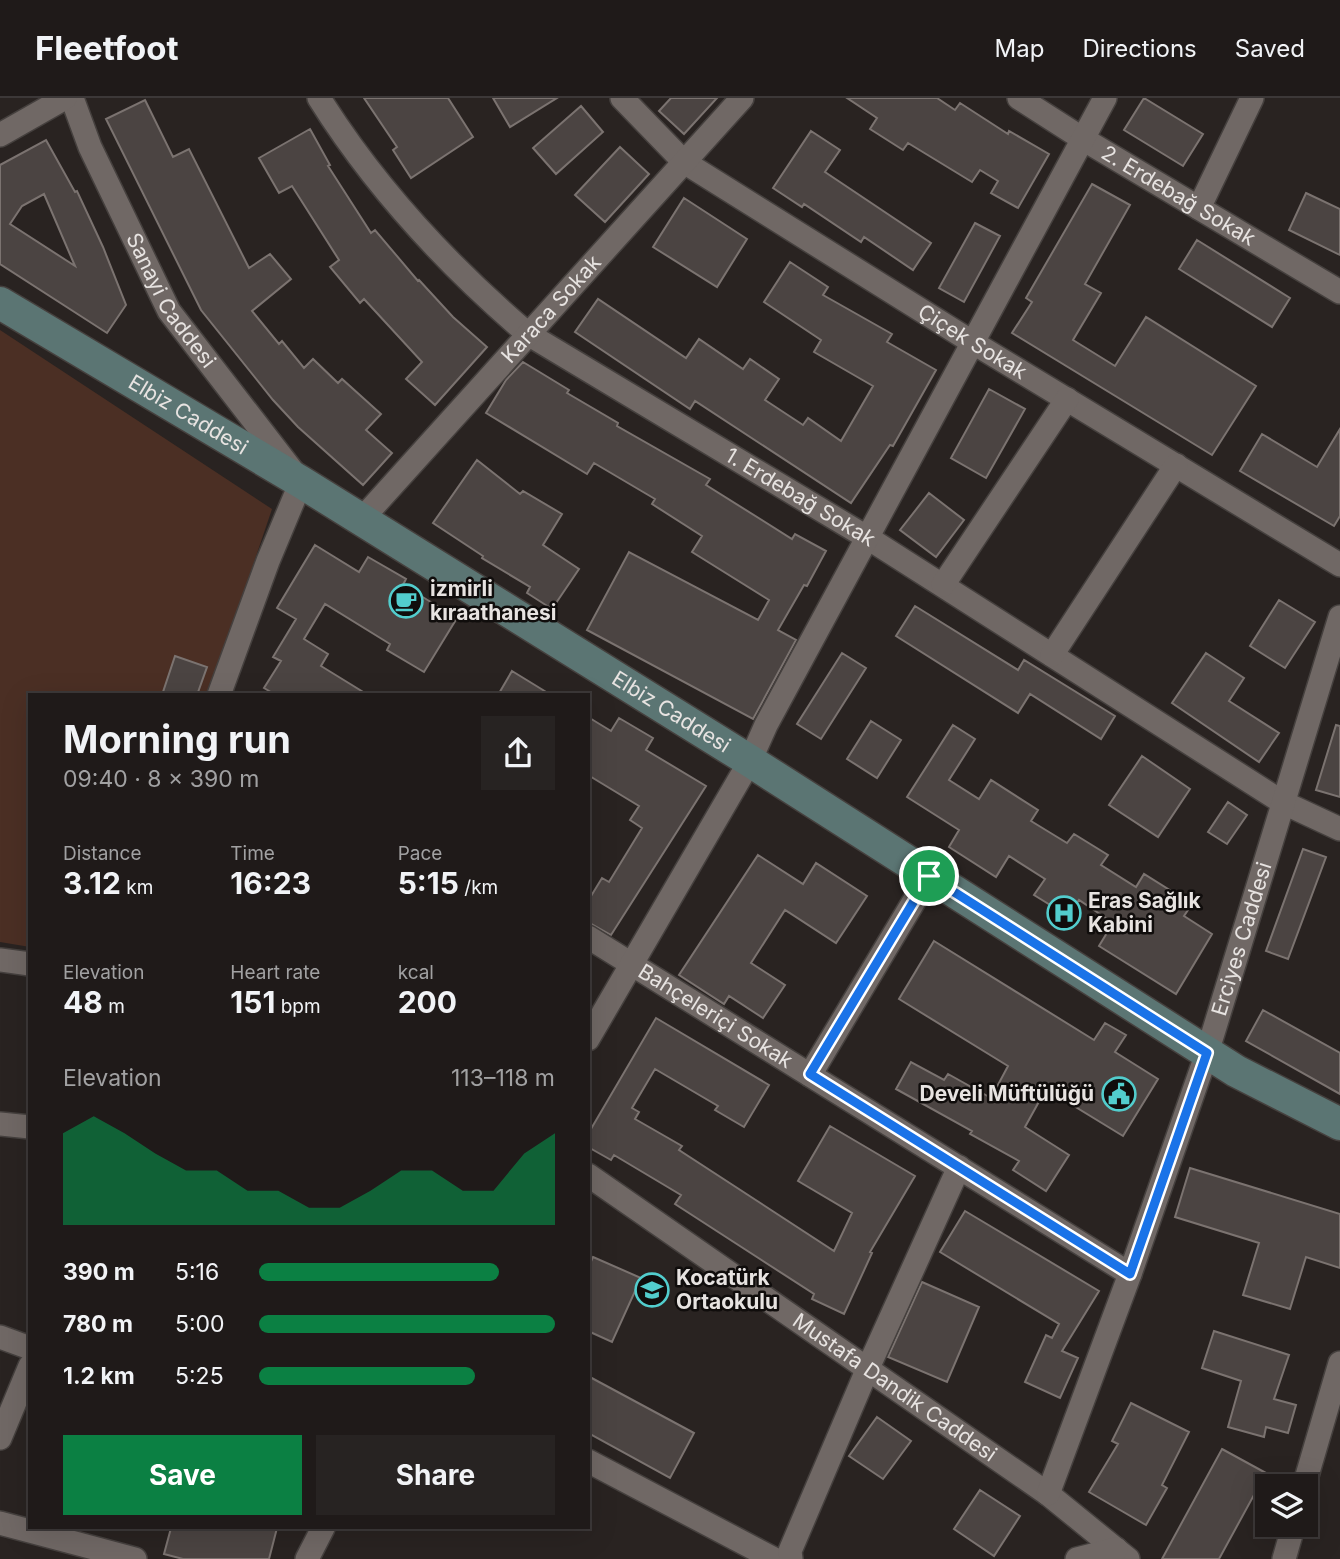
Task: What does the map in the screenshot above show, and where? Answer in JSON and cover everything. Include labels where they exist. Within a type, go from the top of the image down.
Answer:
[{"type":"street","points":[[0,135],[65,98]]},
{"type":"street","name":"Sanayi Caddesi","points":[[72,98],[90,147],[169,311],[301,482]]},
{"type":"street","name":"1. Erdebağ Sokak","points":[[319,98],[360,159],[422,235],[456,270],[528,334],[869,538],[1283,802],[1340,829]]},
{"type":"street","name":"Çiçek Sokak","points":[[622,98],[684,162],[972,342],[1340,565]]},
{"type":"street","name":"Karaca Sokak","points":[[361,520],[742,98]]},
{"type":"street","name":"2. Erdebağ Sokak","points":[[1019,98],[1340,292]]},
{"type":"street","points":[[590,1036],[750,761],[766,725],[1105,98]]},
{"type":"street","points":[[1199,208],[1252,98]]},
{"type":"street","name":"Elbiz Caddesi","points":[[0,303],[301,482],[750,761],[1236,1071],[1340,1124]]},
{"type":"street","points":[[943,585],[1067,399]]},
{"type":"street","points":[[1052,655],[1176,465]]},
{"type":"street","points":[[220,693],[263,572],[301,482]]},
{"type":"street","name":"Erciyes Caddesi","points":[[1048,1494],[1130,1274],[1207,1053],[1340,617]]},
{"type":"street","points":[[810,1074],[929,876]]},
{"type":"street","name":"Bahçeleriçi Sokak","points":[[590,938],[1130,1274]]},
{"type":"street","points":[[0,960],[28,964]]},
{"type":"street","points":[[0,1124],[28,1127]]},
{"type":"street","points":[[791,1559],[790,1551],[868,1368],[959,1167]]},
{"type":"street","name":"Mustafa Dandik Caddesi","points":[[590,1176],[1048,1494],[1122,1554]]},
{"type":"street","points":[[0,1337],[28,1347]]},
{"type":"street","points":[[1308,1474],[1340,1363]]},
{"type":"street","points":[[0,1438],[28,1371]]},
{"type":"street","points":[[590,1462],[774,1559]]},
{"type":"street","points":[[0,1523],[135,1559]]},
{"type":"street","points":[[307,1559],[322,1529]]},
{"type":"street","points":[[1284,1559],[1290,1537]]},
{"type":"street","points":[[1077,1559],[1122,1554]]},
{"type":"shaded area","points":[[0,330],[272,509],[210,693],[28,693],[28,947],[0,942]]},
{"type":"building","points":[[364,98],[448,98],[473,137],[411,178],[393,150],[397,147]]},
{"type":"building","points":[[493,98],[557,98],[510,127]]},
{"type":"building","points":[[671,98],[717,98],[684,134],[659,111]]},
{"type":"building","points":[[847,98],[937,98],[955,110],[960,103],[1008,134],[1009,131],[1049,154],[1018,208],[991,193],[998,181],[980,170],[972,182],[908,143],[903,150],[870,129],[877,118]]},
{"type":"building","points":[[1144,98],[1203,134],[1183,166],[1124,130]]},
{"type":"building","points":[[145,100],[173,157],[189,149],[249,268],[270,254],[291,279],[252,311],[279,344],[282,341],[304,368],[313,359],[338,383],[342,379],[381,414],[366,430],[392,453],[363,485],[298,427],[273,400],[201,310],[106,119]]},
{"type":"building","points":[[581,106],[603,132],[556,174],[533,148]]},
{"type":"building","points":[[310,129],[330,165],[328,166],[371,233],[375,230],[418,281],[487,347],[435,405],[406,379],[422,362],[364,299],[360,303],[330,267],[339,260],[292,186],[279,193],[259,158]]},
{"type":"building","points":[[811,131],[840,150],[825,172],[931,243],[913,270],[864,237],[861,242],[804,204],[802,207],[773,188]]},
{"type":"building","points":[[46,140],[75,192],[77,191],[126,305],[107,333],[0,264],[0,165]],"holes":[[[44,194],[75,266],[10,224],[22,206]]]},
{"type":"building","points":[[620,147],[649,174],[605,222],[575,195]]},
{"type":"building","points":[[1092,184],[1130,205],[1085,284],[1101,293],[1073,340],[1115,366],[1146,317],[1256,386],[1212,455],[1012,333],[1032,302],[1026,298]]},
{"type":"building","points":[[1306,193],[1340,209],[1340,255],[1289,230]]},
{"type":"building","points":[[684,198],[747,239],[717,287],[653,247]]},
{"type":"building","points":[[975,223],[1000,236],[964,302],[939,288]]},
{"type":"building","points":[[1197,240],[1290,298],[1272,327],[1179,269]]},
{"type":"building","points":[[790,262],[828,287],[823,295],[892,334],[887,342],[936,370],[893,446],[890,445],[851,503],[695,401],[690,409],[575,332],[598,299],[686,358],[699,339],[743,369],[750,359],[779,379],[765,400],[803,425],[808,418],[841,441],[873,386],[814,352],[821,340],[764,302]]},
{"type":"building","points":[[523,362],[569,390],[567,393],[618,423],[617,426],[710,479],[706,485],[792,539],[795,534],[826,551],[778,630],[796,640],[753,719],[587,630],[629,552],[758,620],[769,600],[692,552],[702,536],[652,504],[655,499],[594,463],[587,474],[486,413],[506,380]]},
{"type":"building","points":[[989,389],[1025,409],[986,478],[951,458]]},
{"type":"building","points":[[1340,429],[1340,516],[1334,526],[1240,471],[1262,434],[1317,467]]},
{"type":"building","points":[[477,460],[520,494],[523,491],[562,514],[543,545],[579,569],[552,609],[527,593],[530,587],[482,558],[483,556],[433,523]]},
{"type":"building","points":[[929,493],[964,520],[936,557],[900,530]]},
{"type":"building","points":[[315,545],[359,572],[368,557],[406,579],[403,585],[457,618],[424,672],[387,650],[390,644],[325,604],[304,639],[328,654],[321,666],[365,693],[273,693],[264,688],[281,661],[273,657],[296,619],[277,608]]},
{"type":"building","points":[[1279,600],[1315,622],[1285,668],[1250,646]]},
{"type":"building","points":[[915,606],[1018,670],[1024,660],[1115,716],[1101,739],[1030,694],[1018,713],[896,636]]},
{"type":"building","points":[[842,653],[866,668],[821,739],[797,724]]},
{"type":"building","points":[[1206,653],[1244,678],[1229,701],[1279,733],[1259,762],[1172,703]]},
{"type":"building","points":[[175,656],[207,667],[198,693],[163,693]]},
{"type":"building","points":[[512,671],[548,693],[499,693]]},
{"type":"building","points":[[590,718],[611,731],[619,718],[653,738],[646,750],[706,786],[611,935],[590,923],[590,898],[602,878],[609,882],[642,828],[630,820],[639,806],[590,776]]},
{"type":"building","points":[[871,721],[901,740],[877,778],[847,759]]},
{"type":"building","points":[[953,725],[975,739],[949,780],[979,799],[991,780],[1038,810],[1031,821],[1067,843],[1074,834],[1108,855],[1101,865],[1136,887],[1144,874],[1192,904],[1184,916],[1212,934],[1176,994],[1099,946],[1113,923],[1079,900],[1068,916],[1034,895],[1045,879],[1009,856],[996,877],[949,847],[959,830],[907,797]]},
{"type":"building","points":[[1336,725],[1340,726],[1340,797],[1316,790]]},
{"type":"building","points":[[1142,756],[1190,789],[1158,837],[1109,805]]},
{"type":"building","points":[[1228,802],[1247,815],[1227,844],[1208,832]]},
{"type":"building","points":[[1303,849],[1326,857],[1288,959],[1266,951]]},
{"type":"building","points":[[758,855],[803,884],[816,863],[867,896],[836,943],[785,910],[751,963],[785,985],[763,1018],[729,996],[724,1004],[679,975]]},
{"type":"building","points":[[934,941],[1094,1040],[1105,1023],[1126,1035],[1115,1052],[1158,1079],[1123,1136],[1046,1089],[1025,1127],[1069,1155],[1046,1191],[1013,1170],[1019,1161],[970,1134],[972,1131],[896,1089],[911,1062],[944,1080],[948,1074],[991,1098],[1008,1066],[899,999]]},
{"type":"building","points":[[1263,1010],[1340,1053],[1340,1094],[1246,1041]]},
{"type":"building","points":[[656,1018],[769,1085],[744,1127],[715,1110],[718,1106],[655,1069],[632,1108],[639,1112],[635,1119],[682,1146],[679,1150],[834,1251],[852,1213],[798,1181],[830,1126],[915,1176],[870,1252],[872,1253],[844,1314],[812,1299],[814,1294],[675,1204],[681,1195],[614,1155],[611,1160],[590,1148],[590,1131]]},
{"type":"building","points":[[1190,1168],[1340,1214],[1340,1268],[1306,1257],[1290,1309],[1243,1295],[1259,1243],[1175,1217]]},
{"type":"building","points":[[965,1211],[1099,1291],[1062,1351],[1078,1358],[1060,1398],[1025,1382],[1046,1335],[1052,1338],[1059,1324],[940,1252]]},
{"type":"building","points":[[593,1257],[641,1278],[612,1342],[590,1332],[590,1264]]},
{"type":"building","points":[[922,1282],[979,1307],[947,1382],[888,1357]]},
{"type":"building","points":[[1214,1331],[1289,1355],[1274,1399],[1296,1405],[1288,1433],[1266,1427],[1264,1437],[1228,1427],[1241,1381],[1202,1368]]},
{"type":"building","points":[[590,1377],[694,1433],[670,1478],[590,1434]]},
{"type":"building","points":[[1131,1403],[1189,1432],[1162,1485],[1167,1488],[1146,1525],[1089,1492],[1118,1444],[1112,1441]]},
{"type":"building","points":[[877,1417],[911,1441],[883,1479],[849,1456]]},
{"type":"building","points":[[1222,1449],[1266,1473],[1255,1474],[1255,1493],[1219,1559],[1162,1559]]},
{"type":"building","points":[[980,1490],[1020,1516],[994,1556],[954,1529]]},
{"type":"building","points":[[171,1529],[277,1529],[269,1559],[183,1559],[164,1554]]},
{"type":"place","name":"izmirli kıraathanesi","points":[[406,601]]},
{"type":"place","name":"Eras Sağlık Kabini","points":[[1064,913]]},
{"type":"place","name":"Develi Müftülüğü","points":[[1119,1094]]},
{"type":"place","name":"Kocatürk Ortaokulu","points":[[652,1290]]},
{"type":"route","points":[[929,876],[1207,1053],[1130,1274],[810,1074],[929,876]]}]
